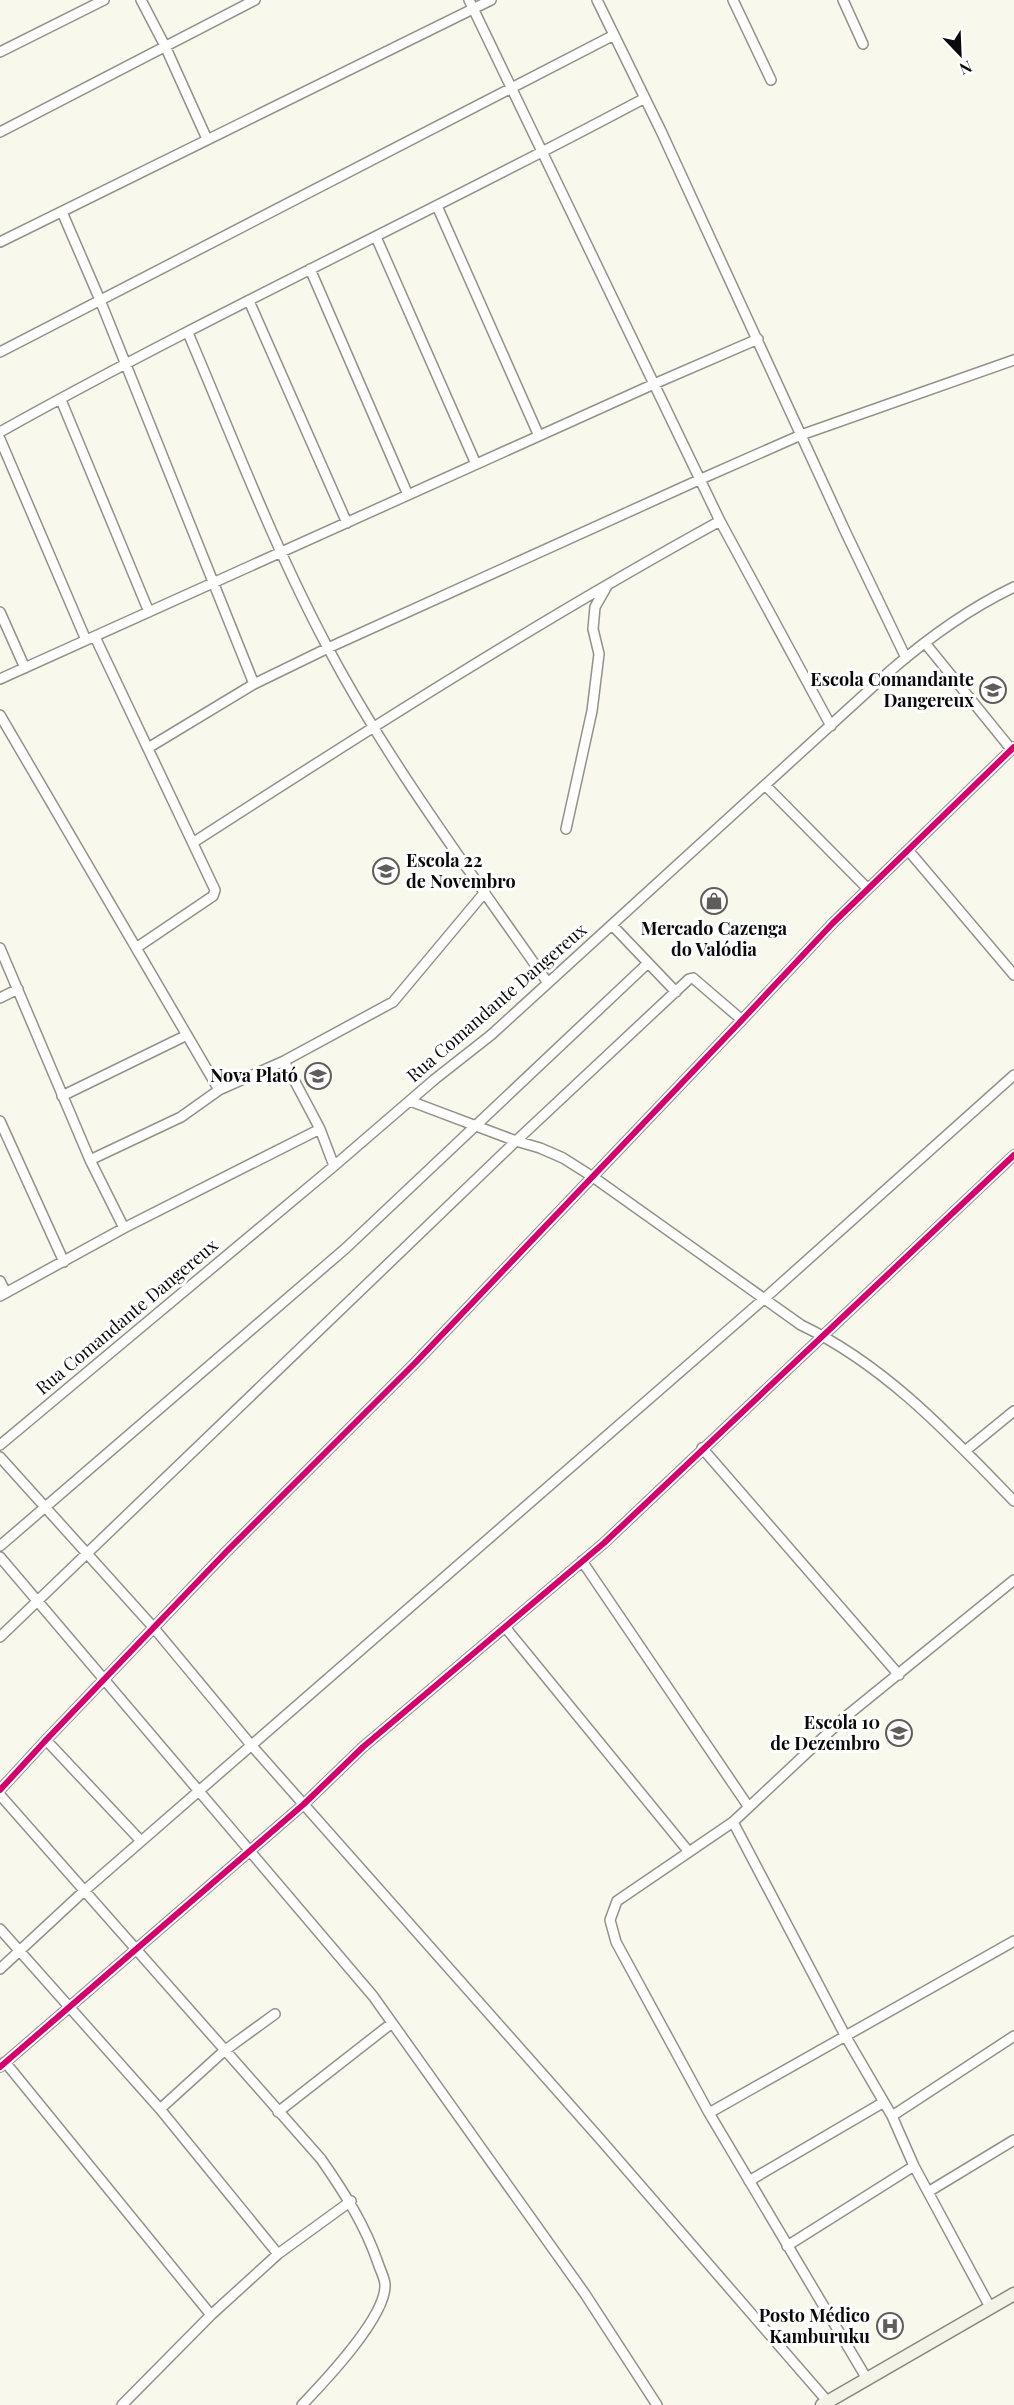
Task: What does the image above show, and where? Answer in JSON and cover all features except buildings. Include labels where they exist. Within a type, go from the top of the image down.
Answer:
[{"type":"main road","points":[[825,2403],[1014,2294]]},
{"type":"street","points":[[0,52],[104,0]]},
{"type":"street","points":[[141,0],[165,46],[207,139]]},
{"type":"street","points":[[0,132],[255,0]]},
{"type":"street","points":[[0,242],[471,4],[491,0]]},
{"type":"street","points":[[597,0],[906,658]]},
{"type":"street","points":[[733,0],[771,80]]},
{"type":"street","points":[[843,0],[863,44]]},
{"type":"street","points":[[471,4],[720,521],[831,726]]},
{"type":"street","points":[[0,352],[614,35]]},
{"type":"street","points":[[0,432],[310,269],[543,153],[645,98]]},
{"type":"street","points":[[437,206],[539,436]]},
{"type":"street","points":[[62,212],[100,300],[254,684]]},
{"type":"street","points":[[376,237],[476,464]]},
{"type":"street","points":[[310,269],[408,495]]},
{"type":"street","points":[[249,301],[347,523]]},
{"type":"street","points":[[188,333],[282,552],[328,648],[373,727],[548,983]]},
{"type":"street","points":[[0,679],[758,339]]},
{"type":"street","points":[[148,748],[254,684],[328,648],[701,479],[801,435],[1014,360]]},
{"type":"street","points":[[61,400],[149,612]]},
{"type":"street","points":[[0,439],[91,638],[214,884],[213,896],[136,948]]},
{"type":"street","points":[[194,842],[373,727],[609,584],[720,521]]},
{"type":"street","points":[[566,829],[592,711],[599,654],[593,629],[595,607],[609,584]]},
{"type":"street","name":"Rua Comandante Dangereux","points":[[0,1445],[491,1035],[906,658],[998,594],[1014,587]]},
{"type":"street","points":[[0,612],[25,668]]},
{"type":"street","points":[[0,1790],[45,1740],[227,1551],[415,1363],[867,888],[1012,748],[925,643]]},
{"type":"street","points":[[0,715],[219,1090]]},
{"type":"street","points":[[766,786],[867,888]]},
{"type":"street","points":[[908,850],[1014,975]]},
{"type":"street","points":[[90,1160],[181,1117],[219,1090],[284,1061],[393,1002],[484,892]]},
{"type":"street","points":[[612,925],[676,992]]},
{"type":"street","points":[[0,948],[90,1160],[124,1228]]},
{"type":"street","points":[[0,1546],[346,1248],[648,963]]},
{"type":"street","points":[[0,1637],[516,1142],[676,992],[693,978],[742,1020]]},
{"type":"street","points":[[0,998],[18,989]]},
{"type":"street","points":[[62,1095],[187,1035]]},
{"type":"street","points":[[284,1061],[320,1129],[334,1166]]},
{"type":"street","points":[[0,1969],[84,1891],[765,1298],[1014,1075]]},
{"type":"street","points":[[410,1101],[516,1142],[540,1148],[593,1177],[801,1325],[822,1335],[883,1376],[966,1451],[1014,1501]]},
{"type":"street","points":[[1,1127],[64,1262]]},
{"type":"street","points":[[0,1281],[3,1294],[124,1228],[320,1129]]},
{"type":"street","points":[[212,2315],[2,2064],[137,1950],[250,1848],[304,1803],[363,1747],[604,1543],[1014,1155]]},
{"type":"street","points":[[966,1451],[1014,1411]]},
{"type":"street","points":[[702,1448],[899,1675]]},
{"type":"street","points":[[0,1457],[154,1628],[252,1746],[601,2140],[825,2403]]},
{"type":"street","points":[[0,1557],[355,1973],[585,2294],[657,2405]]},
{"type":"street","points":[[582,1561],[748,1806]]},
{"type":"street","points":[[867,2379],[709,2113],[616,1942],[610,1920],[617,1902],[733,1822],[844,1718],[1014,1580]]},
{"type":"street","points":[[505,1626],[689,1852]]},
{"type":"street","points":[[45,1740],[141,1841]]},
{"type":"street","points":[[0,1795],[321,2159],[351,2201],[385,2283],[382,2297],[374,2318],[323,2384],[302,2405]]},
{"type":"street","points":[[733,1822],[846,2037],[892,2116],[914,2166],[990,2307]]},
{"type":"street","points":[[0,1929],[160,2109],[279,2254]]},
{"type":"street","points":[[709,2113],[1014,1941]]},
{"type":"street","points":[[160,2109],[224,2051],[275,2014]]},
{"type":"street","points":[[278,2112],[392,2023]]},
{"type":"street","points":[[892,2116],[1014,2036]]},
{"type":"street","points":[[749,2181],[884,2102]]},
{"type":"street","points":[[928,2192],[1014,2140]]},
{"type":"street","points":[[787,2246],[914,2166]]},
{"type":"street","points":[[122,2405],[212,2315],[279,2254],[351,2201]]},
{"type":"cycle path","points":[[0,1790],[227,1551],[415,1363],[833,923],[1014,747]]},
{"type":"cycle path","points":[[0,2067],[304,1804],[363,1747],[604,1543],[1014,1155]]},
{"type":"place","name":"Escola Comandante Dangereux","points":[[993,690]]},
{"type":"place","name":"Escola 22 de Novembro","points":[[386,871]]},
{"type":"place","name":"Mercado Cazenga do Valódia","points":[[714,901]]},
{"type":"place","name":"Nova Plató","points":[[318,1076]]},
{"type":"place","name":"Escola 10 de Dezembro","points":[[899,1733]]},
{"type":"place","name":"Posto Médico Kamburuku","points":[[890,2326]]}]
